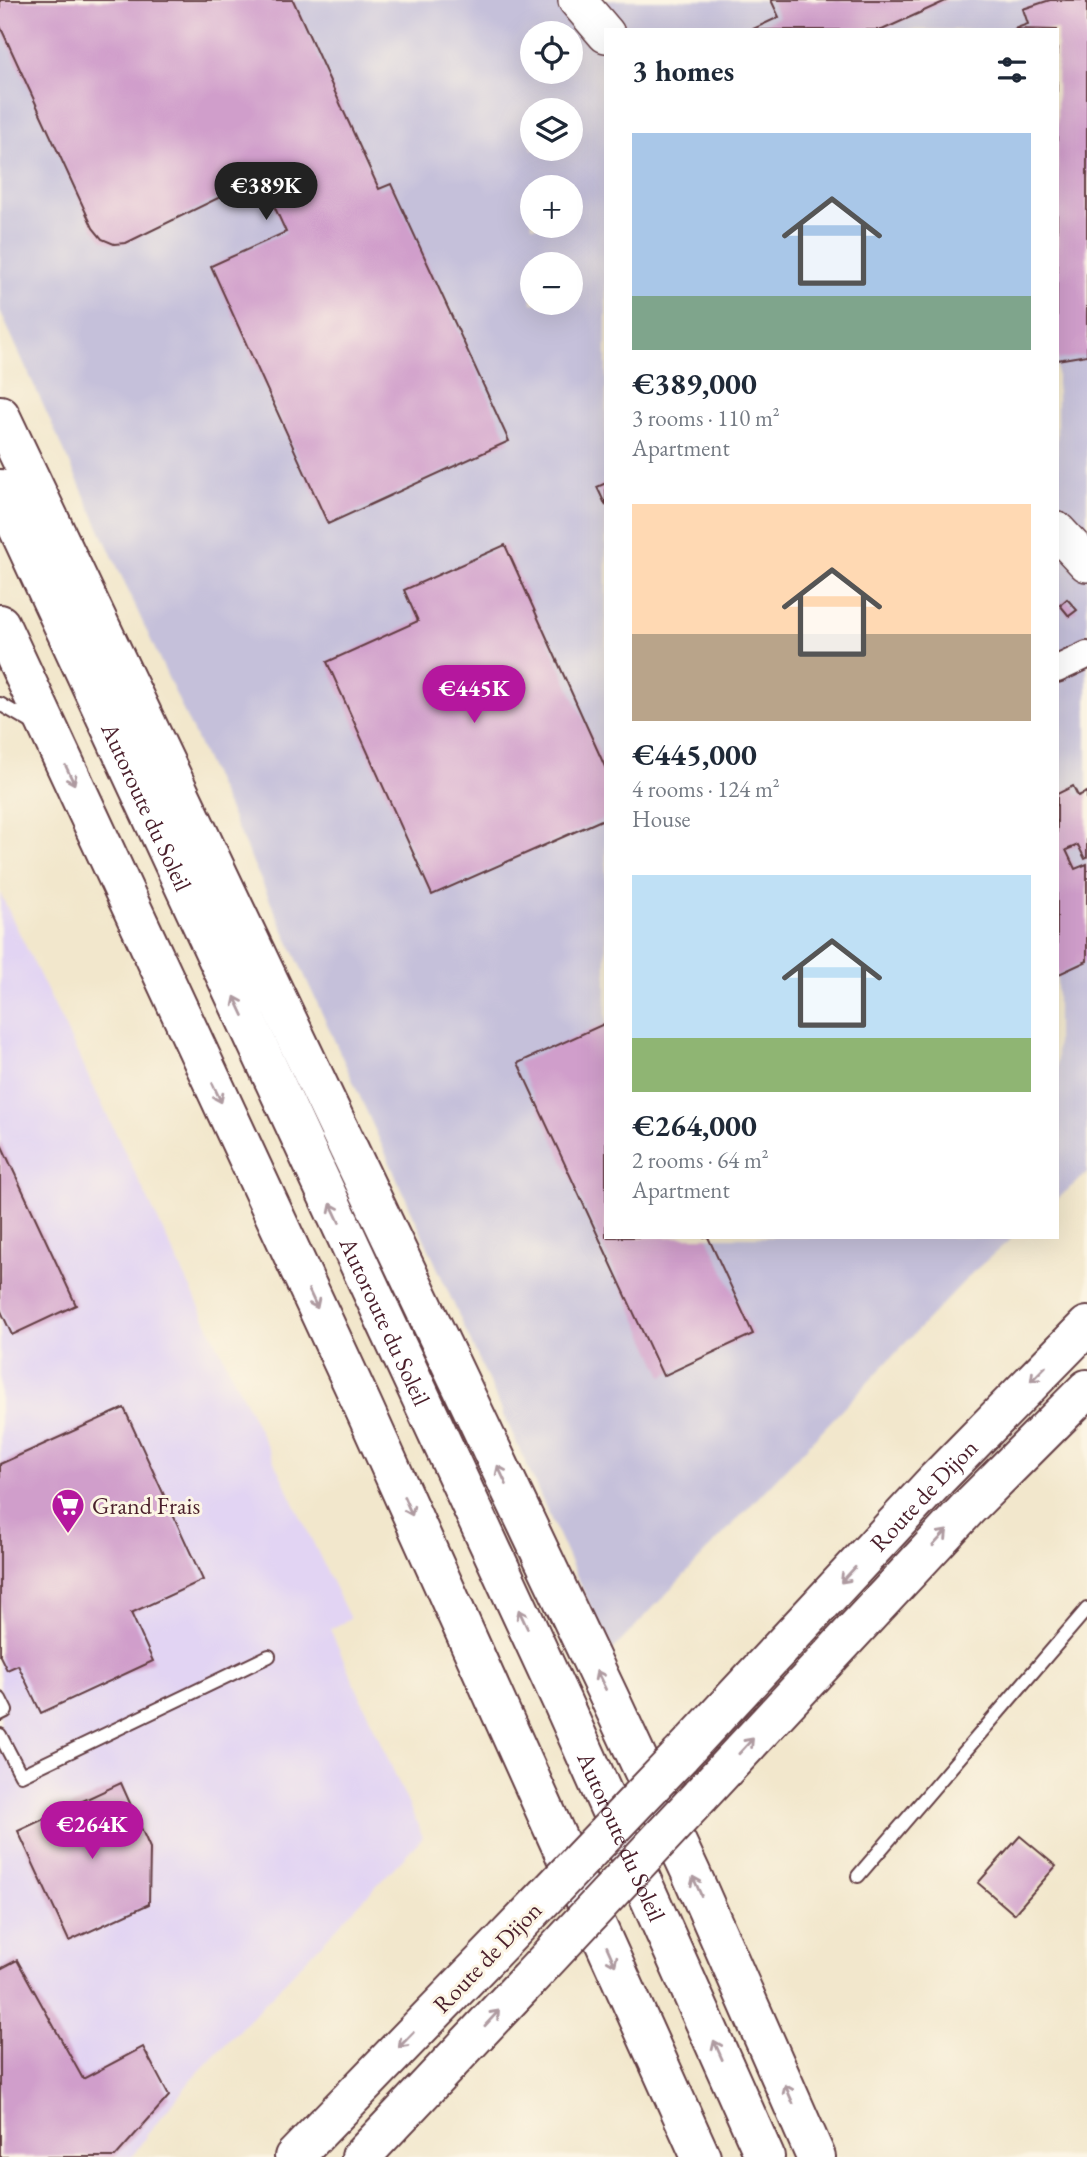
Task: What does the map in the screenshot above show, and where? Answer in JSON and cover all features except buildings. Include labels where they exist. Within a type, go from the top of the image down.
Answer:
[{"type":"main road","points":[[577,0],[604,32]]},
{"type":"main road","points":[[0,415],[610,1699],[691,1873],[816,2157]]},
{"type":"main road","name":"Autoroute du Soleil","points":[[0,489],[557,1692],[765,2157]]},
{"type":"main road","points":[[1059,533],[1087,564]]},
{"type":"main road","points":[[0,624],[493,1693],[701,2157]]},
{"type":"main road","name":"Route de Dijon","points":[[294,2157],[680,1756],[937,1479],[1087,1326]]},
{"type":"main road","name":"Route de Dijon","points":[[361,2157],[968,1508],[1087,1389]]},
{"type":"main road","points":[[493,1693],[497,1747],[671,2157]]},
{"type":"street","points":[[1059,668],[1087,656]]},
{"type":"lane","points":[[0,704],[51,734]]},
{"type":"lane","points":[[858,1876],[1087,1609]]},
{"type":"lane","points":[[0,1735],[21,1775],[269,1656]]},
{"type":"lane","points":[[0,1699],[6,1711],[0,1714]]},
{"type":"shaded area","points":[[0,0],[1087,0],[1087,1173],[1059,1197],[1059,28],[604,28],[604,1239],[1011,1239],[972,1273],[611,1652],[0,311]]},
{"type":"shaded area","points":[[0,893],[350,1619],[330,1629],[423,1837],[193,2078],[132,2157],[0,2157]]},
{"type":"place","name":"Grand Frais","points":[[68,1535]]}]
